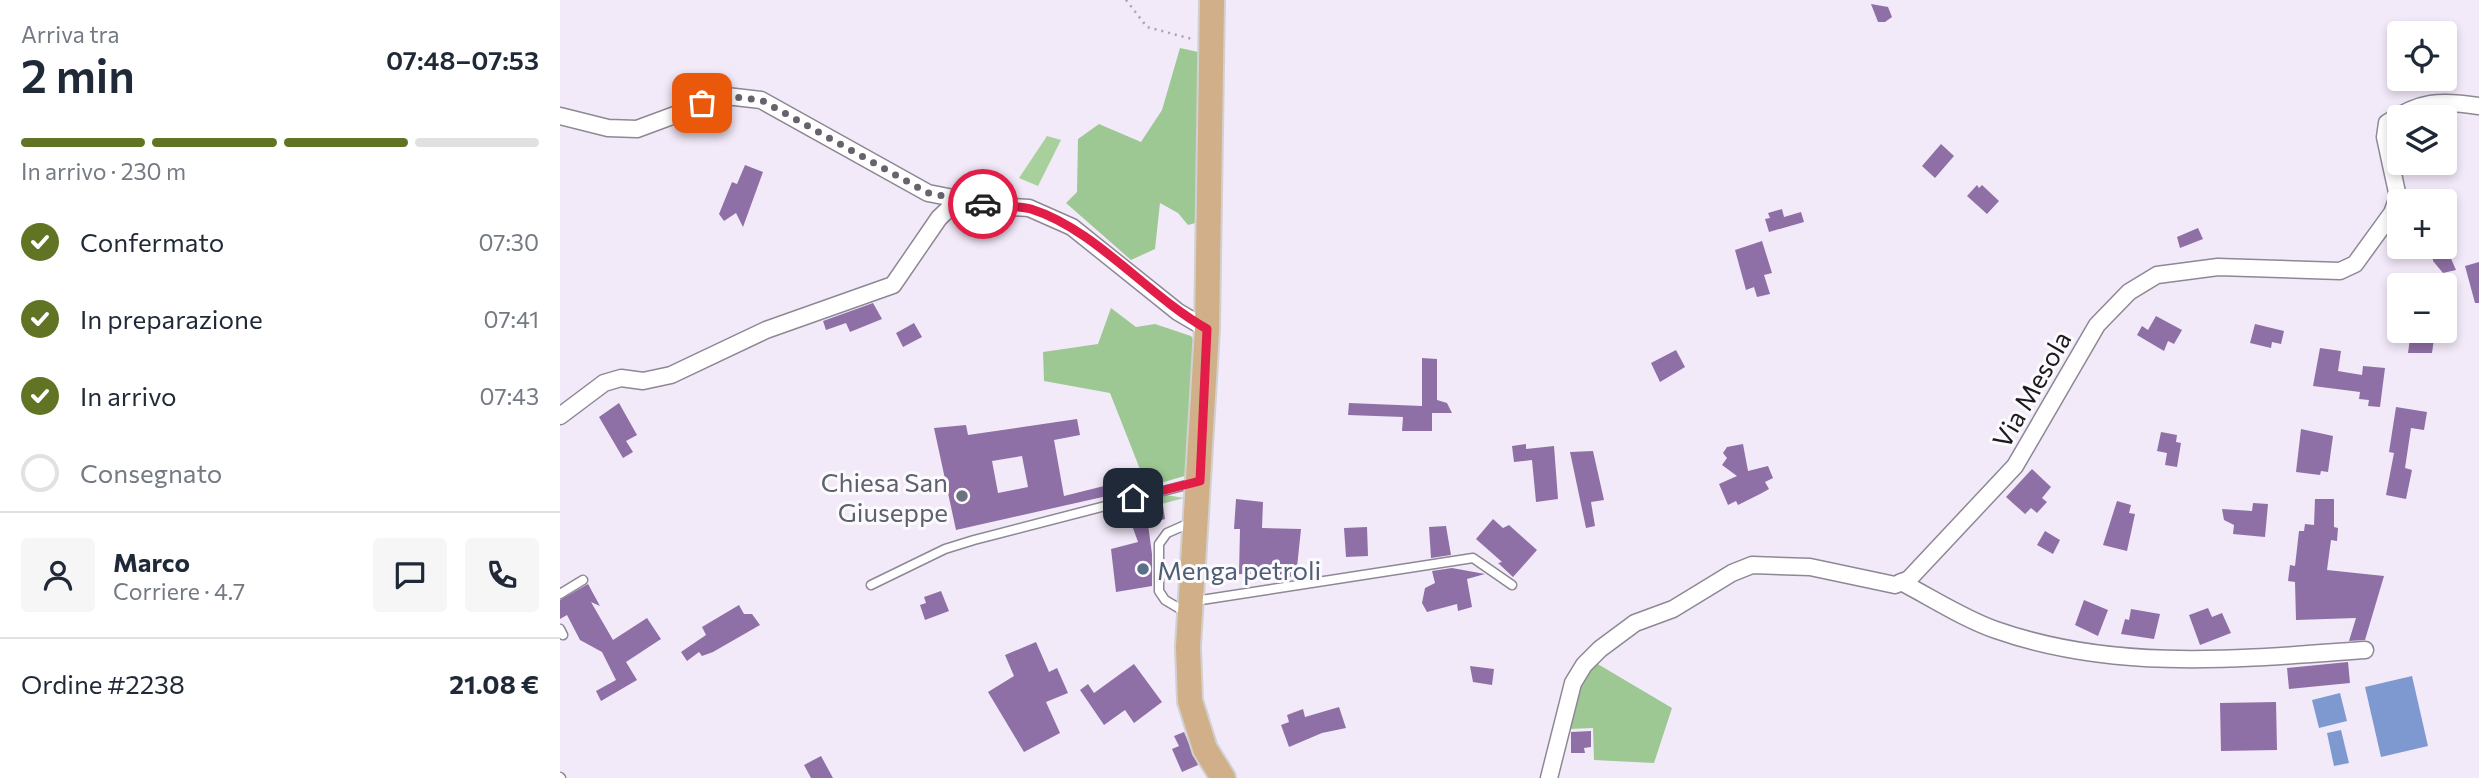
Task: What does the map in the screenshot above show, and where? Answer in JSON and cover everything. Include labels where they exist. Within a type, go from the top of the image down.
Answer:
[{"type":"main road","points":[[1212,0],[1207,329],[1191,608],[1190,701],[1205,749],[1223,778]]},
{"type":"street","points":[[560,116],[608,128],[637,129],[726,96],[749,98],[799,119],[928,193],[959,200],[1029,208],[1072,227],[1178,312],[1207,329]]},
{"type":"street","name":"Via Mesola","points":[[1901,582],[1924,564],[2015,466],[2097,325],[2129,292],[2157,275],[2218,267],[2340,271],[2355,264],[2392,213],[2398,197],[2385,137],[2387,123],[2406,110],[2427,103],[2479,106]]},
{"type":"street","points":[[560,415],[604,383],[621,378],[643,381],[671,375],[766,331],[893,285],[939,218],[959,200]]},
{"type":"street","points":[[1549,778],[1573,683],[1584,665],[1636,623],[1673,609],[1732,573],[1752,565],[1811,567],[1895,584],[1901,582],[1994,629],[2062,650],[2204,661],[2365,650]]},
{"type":"lane","points":[[871,585],[945,550],[974,540],[1200,481]]},
{"type":"lane","points":[[1198,520],[1167,533],[1159,544],[1159,591],[1165,600],[1191,608],[1473,558],[1512,585]]},
{"type":"lane","points":[[560,594],[583,580]]},
{"type":"path","points":[[1126,0],[1147,27],[1212,44]]},
{"type":"green space","points":[[1180,48],[1198,52],[1199,222],[1188,225],[1178,213],[1160,203],[1155,249],[1131,260],[1066,203],[1077,192],[1078,139],[1099,124],[1141,142],[1162,110]]},
{"type":"green space","points":[[1047,136],[1061,140],[1038,186],[1019,178]]},
{"type":"green space","points":[[1111,308],[1136,327],[1155,324],[1191,336],[1197,345],[1188,475],[1147,487],[1110,393],[1044,381],[1043,352],[1098,344]]},
{"type":"green space","points":[[1166,495],[1184,498],[1113,517],[1111,508]]},
{"type":"green space","points":[[1596,663],[1672,708],[1654,763],[1594,760],[1593,728],[1569,729],[1575,695]]},
{"type":"water","points":[[2412,676],[2428,746],[2381,757],[2365,687]]},
{"type":"water","points":[[2340,693],[2347,721],[2319,728],[2312,700]]},
{"type":"water","points":[[2341,730],[2349,763],[2334,766],[2327,733]]},
{"type":"building","points":[[1871,4],[1888,7],[1892,17],[1885,22],[1878,22]]},
{"type":"building","points":[[1941,144],[1954,156],[1935,178],[1922,166]]},
{"type":"building","points":[[745,165],[763,172],[743,227],[736,213],[724,221],[719,214],[732,182],[737,184]]},
{"type":"building","points":[[1977,185],[1979,188],[1982,185],[1999,201],[1987,214],[1967,196]]},
{"type":"building","points":[[1782,209],[1784,217],[1801,212],[1804,222],[1769,232],[1765,219],[1770,218],[1768,213]]},
{"type":"building","points":[[2198,228],[2203,239],[2180,248],[2177,237]]},
{"type":"building","points":[[1762,241],[1772,273],[1764,275],[1770,294],[1757,297],[1754,287],[1746,290],[1735,250]]},
{"type":"building","points":[[2451,259],[2456,270],[2443,273],[2433,261]]},
{"type":"building","points":[[2479,262],[2479,303],[2475,303],[2465,266]]},
{"type":"building","points":[[873,303],[882,319],[850,332],[846,323],[826,330],[823,321]]},
{"type":"building","points":[[2156,316],[2182,330],[2174,344],[2168,341],[2164,351],[2137,335],[2142,326],[2148,330]]},
{"type":"building","points":[[914,323],[922,337],[903,347],[896,333]]},
{"type":"building","points":[[2255,324],[2284,331],[2281,344],[2272,342],[2271,348],[2250,343]]},
{"type":"building","points":[[2409,343],[2433,343],[2432,353],[2408,353]]},
{"type":"building","points":[[2320,348],[2341,351],[2338,371],[2362,375],[2363,366],[2385,368],[2380,407],[2368,406],[2369,400],[2359,399],[2360,392],[2313,386]]},
{"type":"building","points":[[1676,350],[1685,367],[1660,382],[1651,363]]},
{"type":"building","points":[[1422,358],[1437,359],[1437,400],[1447,403],[1452,413],[1432,413],[1432,431],[1402,431],[1403,417],[1348,415],[1349,403],[1422,406]]},
{"type":"building","points":[[619,403],[637,435],[626,441],[633,452],[623,458],[599,417]]},
{"type":"building","points":[[2396,407],[2427,412],[2424,430],[2411,428],[2405,468],[2412,470],[2406,499],[2386,495],[2394,453],[2389,452]]},
{"type":"building","points":[[1077,419],[1080,435],[1054,440],[1064,496],[1144,476],[1147,487],[956,530],[934,428],[966,425],[968,435]],"holes":[[[1022,456],[1028,487],[998,493],[992,461]]]},
{"type":"building","points":[[2301,429],[2333,436],[2328,472],[2321,471],[2320,475],[2296,472]]},
{"type":"building","points":[[2161,432],[2177,435],[2176,442],[2181,443],[2177,467],[2165,465],[2167,453],[2157,451]]},
{"type":"building","points":[[1526,444],[1526,449],[1554,446],[1558,499],[1536,502],[1532,460],[1514,462],[1512,446]]},
{"type":"building","points":[[1743,444],[1748,471],[1768,466],[1773,478],[1765,482],[1769,489],[1738,505],[1736,501],[1728,505],[1719,484],[1737,476],[1722,465],[1727,458],[1723,453],[1727,447]]},
{"type":"building","points":[[1593,451],[1604,500],[1591,502],[1595,526],[1586,528],[1570,452]]},
{"type":"building","points":[[2032,469],[2051,487],[2042,498],[2047,502],[2037,513],[2031,508],[2025,514],[2006,497]]},
{"type":"building","points":[[1236,499],[1263,502],[1262,528],[1301,529],[1296,577],[1273,576],[1273,569],[1251,568],[1251,574],[1239,574],[1240,529],[1234,529]]},
{"type":"building","points":[[2315,499],[2334,499],[2337,541],[2331,540],[2327,570],[2384,576],[2365,640],[2349,641],[2356,618],[2296,620],[2295,582],[2288,581],[2290,565],[2295,566],[2299,531],[2304,531],[2305,524],[2314,525]]},
{"type":"building","points":[[2117,501],[2131,505],[2129,513],[2135,514],[2127,551],[2103,545]]},
{"type":"building","points":[[2253,503],[2268,504],[2265,537],[2233,534],[2234,525],[2224,520],[2222,509],[2252,511]]},
{"type":"building","points":[[1163,505],[1165,519],[1148,524],[1152,586],[1116,592],[1111,549],[1138,542],[1128,514]]},
{"type":"building","points":[[1493,519],[1503,528],[1509,525],[1537,550],[1513,577],[1498,563],[1502,562],[1476,539]]},
{"type":"building","points":[[1446,526],[1451,555],[1431,558],[1429,527]]},
{"type":"building","points":[[1367,527],[1368,556],[1346,557],[1344,528]]},
{"type":"building","points":[[2045,531],[2060,540],[2053,554],[2037,545]]},
{"type":"building","points":[[1452,568],[1485,574],[1467,579],[1472,607],[1458,611],[1457,604],[1427,612],[1422,603],[1425,588],[1435,583],[1432,571]]},
{"type":"building","points":[[588,584],[600,606],[591,602],[613,640],[647,618],[661,639],[626,662],[637,680],[601,701],[596,691],[616,680],[602,652],[580,640],[567,615],[560,619],[560,600]]},
{"type":"building","points":[[941,591],[949,611],[925,620],[920,605],[926,603],[924,597]]},
{"type":"building","points":[[2084,600],[2108,610],[2098,636],[2075,625]]},
{"type":"building","points":[[739,605],[744,614],[752,614],[760,625],[713,652],[702,656],[699,652],[687,661],[681,652],[706,635],[702,627]]},
{"type":"building","points":[[2208,608],[2212,617],[2222,613],[2231,633],[2200,645],[2189,615]]},
{"type":"building","points":[[2131,609],[2160,614],[2154,639],[2121,634],[2125,619],[2129,620]]},
{"type":"building","points":[[1036,642],[1049,672],[1057,668],[1068,693],[1046,702],[1060,733],[1024,752],[988,692],[1014,676],[1005,655]]},
{"type":"building","points":[[2348,662],[2350,683],[2289,689],[2287,668]]},
{"type":"building","points":[[1134,664],[1162,702],[1134,723],[1125,710],[1104,725],[1080,690],[1088,684],[1094,693]]},
{"type":"building","points":[[1470,666],[1494,669],[1492,685],[1473,682]]},
{"type":"building","points":[[2276,702],[2277,750],[2221,751],[2220,703]]},
{"type":"building","points":[[1339,707],[1346,728],[1322,733],[1289,747],[1281,725],[1289,722],[1287,715],[1303,709],[1305,717]]},
{"type":"building","points":[[1591,731],[1591,747],[1584,748],[1585,753],[1571,753],[1571,732]]},
{"type":"building","points":[[1184,732],[1198,765],[1182,772],[1172,749],[1179,746],[1174,736]]},
{"type":"building","points":[[821,756],[833,778],[811,778],[804,765]]},
{"type":"way so far","points":[[702,103],[726,96],[761,100],[928,193],[983,204]]},
{"type":"place","name":"Chiesa San Giuseppe","points":[[962,496]]},
{"type":"place","name":"Menga petroli","points":[[1143,569]]},
{"type":"route","points":[[983,204],[1029,208],[1072,227],[1178,312],[1207,329],[1200,481],[1133,498]]}]
